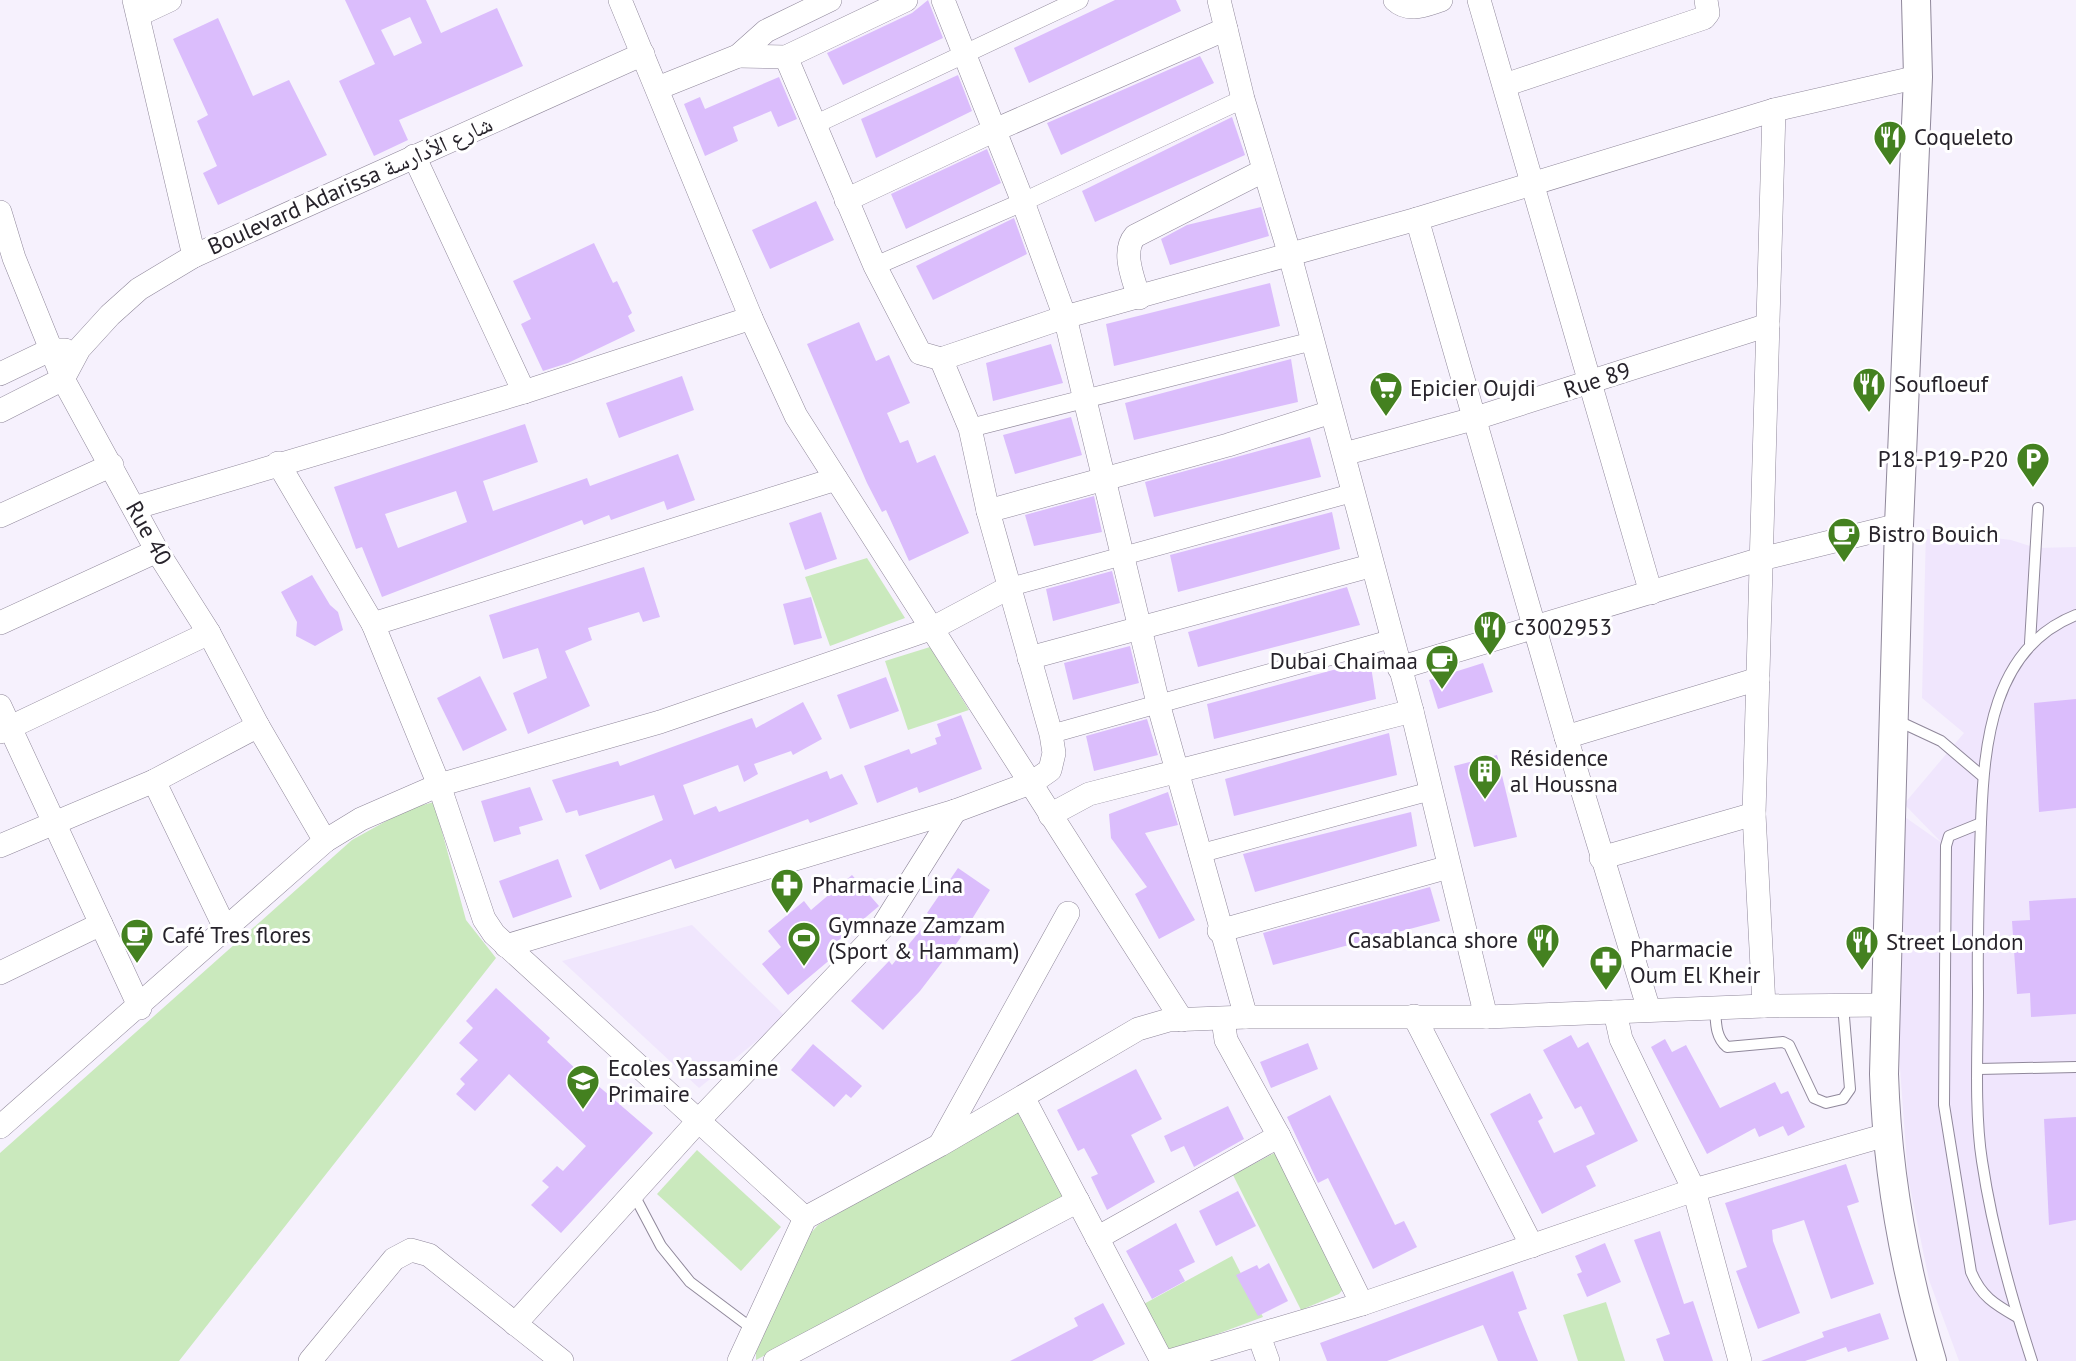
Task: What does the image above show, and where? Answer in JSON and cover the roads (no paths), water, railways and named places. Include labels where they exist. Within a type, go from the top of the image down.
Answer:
[{"type":"street","points":[[170,0],[136,8],[194,256]]},
{"type":"street","points":[[620,0],[751,318],[796,416],[1033,782],[1050,815],[1182,1020]]},
{"type":"street","points":[[738,56],[786,57],[906,0]]},
{"type":"street","points":[[943,0],[1023,202],[1065,317],[1158,704],[1219,931],[1234,1018],[1226,1040],[1279,1136],[1362,1304]]},
{"type":"street","points":[[814,125],[1079,0]]},
{"type":"street","points":[[1219,0],[1243,99],[1289,252],[1344,454],[1370,566],[1412,711],[1486,1017]]},
{"type":"street","points":[[1395,0],[1401,6],[1415,9],[1441,0]]},
{"type":"street","points":[[1479,0],[1534,181],[1651,593]]},
{"type":"street","points":[[1505,85],[1704,18],[1708,13],[1706,0]]},
{"type":"street","points":[[1916,0],[1918,77],[1899,524],[1884,1074],[1886,1135],[1899,1231],[1932,1361]]},
{"type":"street","points":[[658,88],[738,56],[765,31],[826,1],[838,32]]},
{"type":"street","points":[[846,200],[995,130],[1226,29]]},
{"type":"street","name":"Boulevard Adarissa شارع الأدارسة","points":[[64,379],[79,349],[139,289],[194,256],[643,54]]},
{"type":"street","points":[[786,57],[875,266],[920,353],[942,359],[1065,317],[1139,298],[1289,252],[1417,219],[1534,181],[1774,110],[1918,77]]},
{"type":"street","points":[[875,266],[1023,202],[1243,99]]},
{"type":"street","points":[[1764,1006],[1754,814],[1774,110]]},
{"type":"street","points":[[414,156],[524,392]]},
{"type":"street","points":[[1139,298],[1129,257],[1129,244],[1135,236],[1263,171]]},
{"type":"street","name":"Rue 40","points":[[0,212],[7,261],[64,379],[157,551],[209,633],[258,726],[326,841]]},
{"type":"street","points":[[1417,219],[1601,858],[1649,1010]]},
{"type":"street","points":[[134,508],[524,392],[751,318]]},
{"type":"street","name":"Rue 89","points":[[1344,454],[1473,419],[1768,325]]},
{"type":"street","points":[[970,428],[1313,341]]},
{"type":"street","points":[[0,374],[50,350],[79,349]]},
{"type":"street","points":[[506,946],[955,811],[1033,782],[1050,770],[1054,753],[1051,734],[988,511],[970,428],[942,359]]},
{"type":"street","points":[[0,411],[64,379]]},
{"type":"street","points":[[988,511],[1228,445],[1331,412]]},
{"type":"street","points":[[278,463],[373,624],[439,785],[484,919],[506,946],[805,1217]]},
{"type":"street","points":[[0,516],[112,465]]},
{"type":"street","points":[[373,624],[836,479]]},
{"type":"street","points":[[0,1127],[140,1007],[326,841],[361,818],[439,785],[660,722],[933,628],[1010,587],[1352,492]]},
{"type":"street","points":[[1399,668],[1761,559],[1899,524]]},
{"type":"street","points":[[0,623],[157,551]]},
{"type":"street","points":[[1029,658],[1370,566]]},
{"type":"street","points":[[5,730],[209,633]]},
{"type":"street","points":[[1051,734],[1391,639]]},
{"type":"street","points":[[1566,737],[1758,679]]},
{"type":"street","points":[[0,706],[5,730],[53,822],[140,1007]]},
{"type":"street","points":[[1050,815],[1089,794],[1177,769],[1412,711]]},
{"type":"street","points":[[0,846],[153,781],[258,726]]},
{"type":"street","points":[[153,781],[226,930]]},
{"type":"street","points":[[1198,854],[1431,791]]},
{"type":"street","points":[[515,1324],[700,1119],[881,929],[955,811]]},
{"type":"street","points":[[1601,858],[1754,814]]},
{"type":"street","points":[[1219,931],[1449,867]]},
{"type":"street","points":[[940,1145],[1068,913]]},
{"type":"street","points":[[0,973],[101,923]]},
{"type":"street","points":[[739,1361],[805,1217],[940,1145],[1138,1029],[1182,1020],[1234,1018],[1486,1017],[1715,1007],[1886,1005]]},
{"type":"street","points":[[1615,1012],[1621,1039],[1694,1191],[1740,1361]]},
{"type":"street","points":[[1414,1016],[1532,1246]]},
{"type":"street","points":[[1023,1097],[1163,1361]]},
{"type":"street","points":[[1169,1361],[1362,1304],[1694,1191],[1886,1135]]},
{"type":"street","points":[[1097,1238],[1279,1136]]},
{"type":"street","points":[[775,1361],[1078,1201]]},
{"type":"street","points":[[310,1361],[387,1267],[411,1250],[429,1255],[562,1361]]},
{"type":"street","points":[[1259,1336],[1268,1361]]},
{"type":"lane","points":[[2030,643],[2038,508]]},
{"type":"lane","points":[[2032,1361],[2017,1317],[1982,1159],[1977,877],[1981,775],[1986,740],[2016,662],[2030,643],[2076,615]]},
{"type":"lane","points":[[1893,719],[1941,741],[1981,775]]},
{"type":"lane","points":[[1981,823],[1949,836],[1946,846],[1944,1105],[1971,1272],[1979,1290],[1989,1302],[2017,1317]]},
{"type":"lane","points":[[1715,1007],[1716,1028],[1721,1042],[1727,1047],[1783,1042],[1789,1045],[1814,1098],[1826,1103],[1843,1099],[1850,1089],[1843,1005]]},
{"type":"lane","points":[[1979,1069],[2076,1067]]},
{"type":"lane","points":[[633,1193],[661,1246],[690,1282],[754,1330]]},
{"type":"place","name":"Coqueleto","points":[[1890,167]]},
{"type":"place","name":"Soufloeuf","points":[[1869,414]]},
{"type":"place","name":"Epicier Oujdi","points":[[1386,418]]},
{"type":"place","name":"P18-P19-P20","points":[[2033,489]]},
{"type":"place","name":"Bistro Bouich","points":[[1844,564]]},
{"type":"place","name":"c3002953","points":[[1490,657]]},
{"type":"place","name":"Dubai Chaimaa","points":[[1442,691]]},
{"type":"place","name":"Résidence al Houssna","points":[[1485,801]]},
{"type":"place","name":"Pharmacie Lina","points":[[787,915]]},
{"type":"place","name":"Café Tres flores","points":[[137,965]]},
{"type":"place","name":"Gymnaze Zamzam (Sport & Hammam)","points":[[804,968]]},
{"type":"place","name":"Casablanca shore","points":[[1543,970]]},
{"type":"place","name":"Street London","points":[[1862,972]]},
{"type":"place","name":"Pharmacie Oum El Kheir","points":[[1606,992]]},
{"type":"place","name":"Ecoles Yassamine Primaire","points":[[583,1111]]}]
